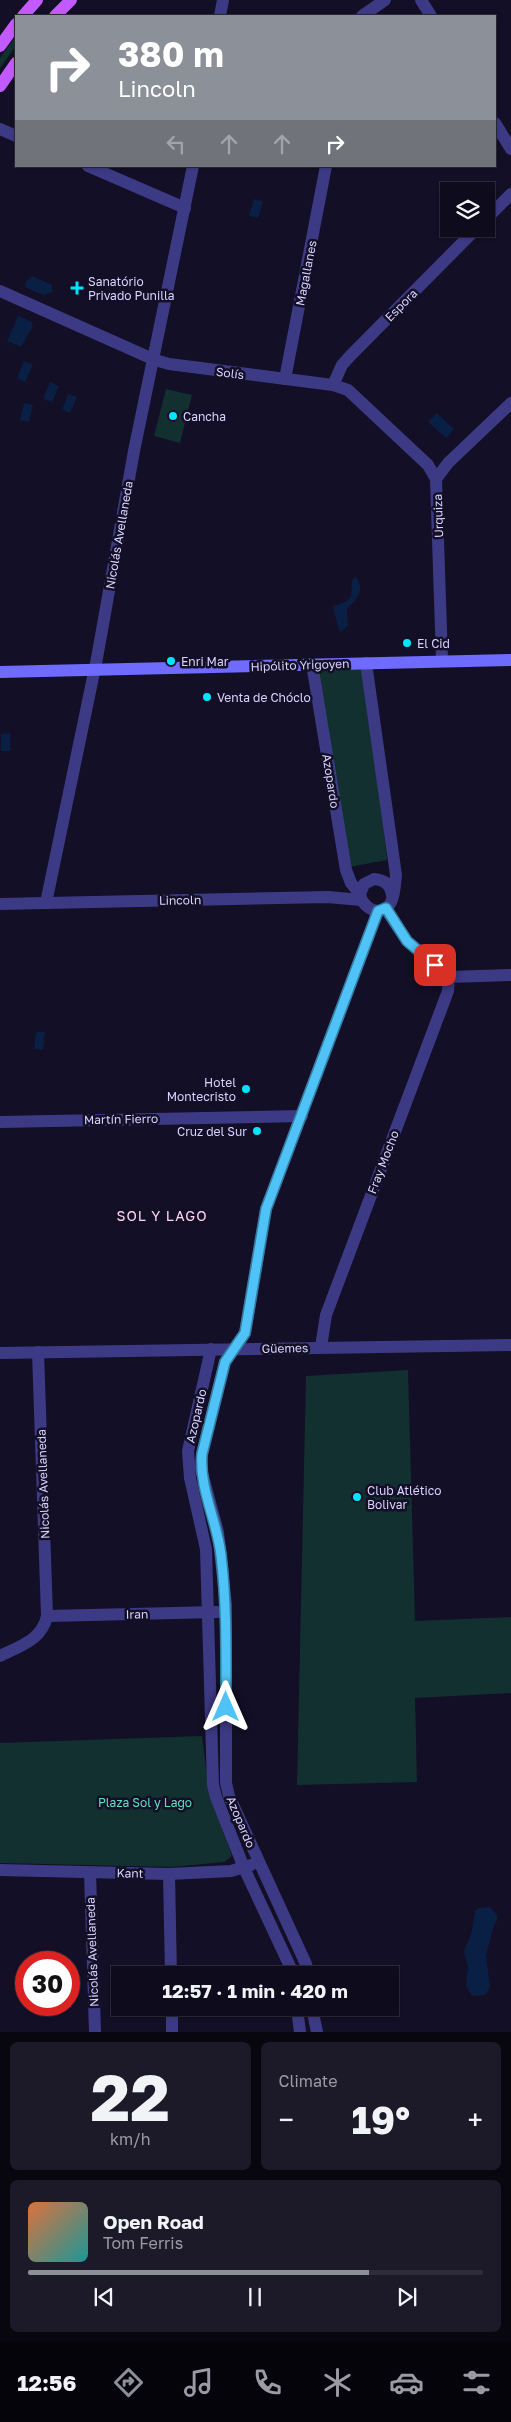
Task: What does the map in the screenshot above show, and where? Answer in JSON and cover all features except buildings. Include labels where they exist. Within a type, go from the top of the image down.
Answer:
[{"type":"main road","points":[[24,15],[38,0]]},
{"type":"main road","points":[[56,15],[71,0]]},
{"type":"main road","points":[[0,46],[15,25]]},
{"type":"main road","points":[[0,86],[15,64]]},
{"type":"street","points":[[220,15],[223,0]]},
{"type":"street","points":[[363,15],[385,0]]},
{"type":"street","points":[[421,0],[430,15]]},
{"type":"street","points":[[496,124],[511,149]]},
{"type":"street","points":[[0,129],[15,136]]},
{"type":"street","points":[[90,167],[185,208]]},
{"type":"street","name":"Nicolás Avellaneda","points":[[46,903],[94,670],[134,451],[193,167]]},
{"type":"street","name":"Magallanes","points":[[285,379],[326,167]]},
{"type":"street","points":[[495,210],[511,194]]},
{"type":"street","name":"Espora","points":[[333,385],[342,365],[351,355],[468,237]]},
{"type":"street","name":"Solís","points":[[0,291],[154,360],[188,368],[333,385],[348,390],[358,397],[428,465],[436,479]]},
{"type":"street","name":"Urquiza","points":[[442,660],[436,479],[448,463],[511,404]]},
{"type":"street","name":"Hipólito Yrigoyen","points":[[0,672],[442,660],[511,660]]},
{"type":"street","points":[[366,663],[396,875],[392,896],[391,901],[382,909],[368,908],[360,897],[364,884],[374,879],[380,879],[389,885],[392,896]]},
{"type":"street","name":"Azopardo","points":[[312,664],[346,870],[351,883],[360,897]]},
{"type":"street","name":"Lincoln","points":[[0,904],[360,897]]},
{"type":"street","points":[[382,909],[407,941],[450,977],[511,976]]},
{"type":"street","name":"Azopardo","points":[[307,1966],[258,1862],[229,1796],[226,1783],[226,1612],[218,1532],[201,1469],[202,1454],[225,1362],[245,1333],[266,1209],[382,909]]},
{"type":"street","name":"Fray Mocho","points":[[321,1347],[326,1315],[448,990],[450,977]]},
{"type":"street","name":"Martín Fierro","points":[[0,1122],[302,1116]]},
{"type":"street","name":"Güemes","points":[[0,1353],[511,1345]]},
{"type":"street","name":"Azopardo","points":[[211,1349],[188,1451],[190,1478],[206,1549],[214,1784],[216,1797],[244,1868],[290,1966]]},
{"type":"street","name":"Nicolás Avellaneda","points":[[38,1352],[47,1616]]},
{"type":"street","name":"Iran","points":[[47,1616],[226,1612]]},
{"type":"street","points":[[0,1656],[39,1635],[45,1626],[47,1616]]},
{"type":"street","name":"Kant","points":[[0,1870],[168,1874],[231,1871],[258,1862]]},
{"type":"street","name":"Nicolás Avellaneda","points":[[90,1873],[95,2032]]},
{"type":"street","points":[[168,1874],[171,1966]]},
{"type":"street","points":[[172,2016],[172,2032]]},
{"type":"street","points":[[298,2016],[300,2032]]},
{"type":"street","points":[[314,2016],[317,2032]]},
{"type":"green space","points":[[15,37],[15,47],[0,68],[0,58]]},
{"type":"green space","name":"Cancha","points":[[166,389],[192,395],[180,443],[154,436]]},
{"type":"green space","points":[[366,663],[387,860],[349,867],[312,664]]},
{"type":"green space","name":"Club Atlético Bolivar","points":[[408,1370],[415,1621],[511,1617],[511,1693],[415,1698],[417,1782],[297,1785],[306,1376]]},
{"type":"green space","name":"Plaza Sol y Lago","points":[[202,1736],[209,1792],[232,1856],[224,1862],[172,1867],[0,1863],[0,1743]]},
{"type":"water","points":[[254,199],[263,201],[258,218],[249,216]]},
{"type":"water","points":[[32,276],[52,285],[52,292],[43,295],[25,287],[26,282]]},
{"type":"water","points":[[18,316],[32,322],[33,326],[21,347],[7,341]]},
{"type":"water","points":[[24,361],[33,365],[25,382],[17,378]]},
{"type":"water","points":[[50,382],[59,386],[52,402],[43,399]]},
{"type":"water","points":[[68,394],[77,397],[70,413],[62,410]]},
{"type":"water","points":[[24,403],[33,405],[29,422],[20,420]]},
{"type":"water","points":[[437,413],[454,429],[446,438],[428,422]]},
{"type":"water","points":[[357,578],[360,591],[347,609],[348,625],[342,631],[339,631],[333,606],[345,602],[351,597],[352,580]]},
{"type":"water","points":[[10,733],[10,751],[1,751],[1,734]]},
{"type":"water","points":[[36,1032],[45,1032],[43,1050],[34,1049]]},
{"type":"water","points":[[490,1907],[497,1915],[497,1920],[486,1956],[490,1987],[485,1995],[472,1996],[466,1986],[468,1967],[464,1952],[472,1931],[475,1911],[479,1908]]},
{"type":"place","name":"Sanatório Privado Punilla","points":[[77,288]]},
{"type":"place","name":"Cancha","points":[[173,416]]},
{"type":"place","name":"El Cid","points":[[407,643]]},
{"type":"place","name":"Enri Mar","points":[[171,661]]},
{"type":"place","name":"Venta de Chóclo","points":[[207,697]]},
{"type":"place","name":"Hotel Montecristo","points":[[246,1089]]},
{"type":"place","name":"Cruz del Sur","points":[[257,1131]]},
{"type":"place","name":"Club Atlético Bolivar","points":[[357,1497]]},
{"type":"district","name":"SOL Y LAGO","points":[[162,1215]]},
{"type":"route","points":[[226,1707],[226,1605],[218,1532],[201,1469],[202,1454],[225,1362],[245,1333],[266,1209],[378,911],[386,908],[398,930],[407,941],[435,965]]}]
